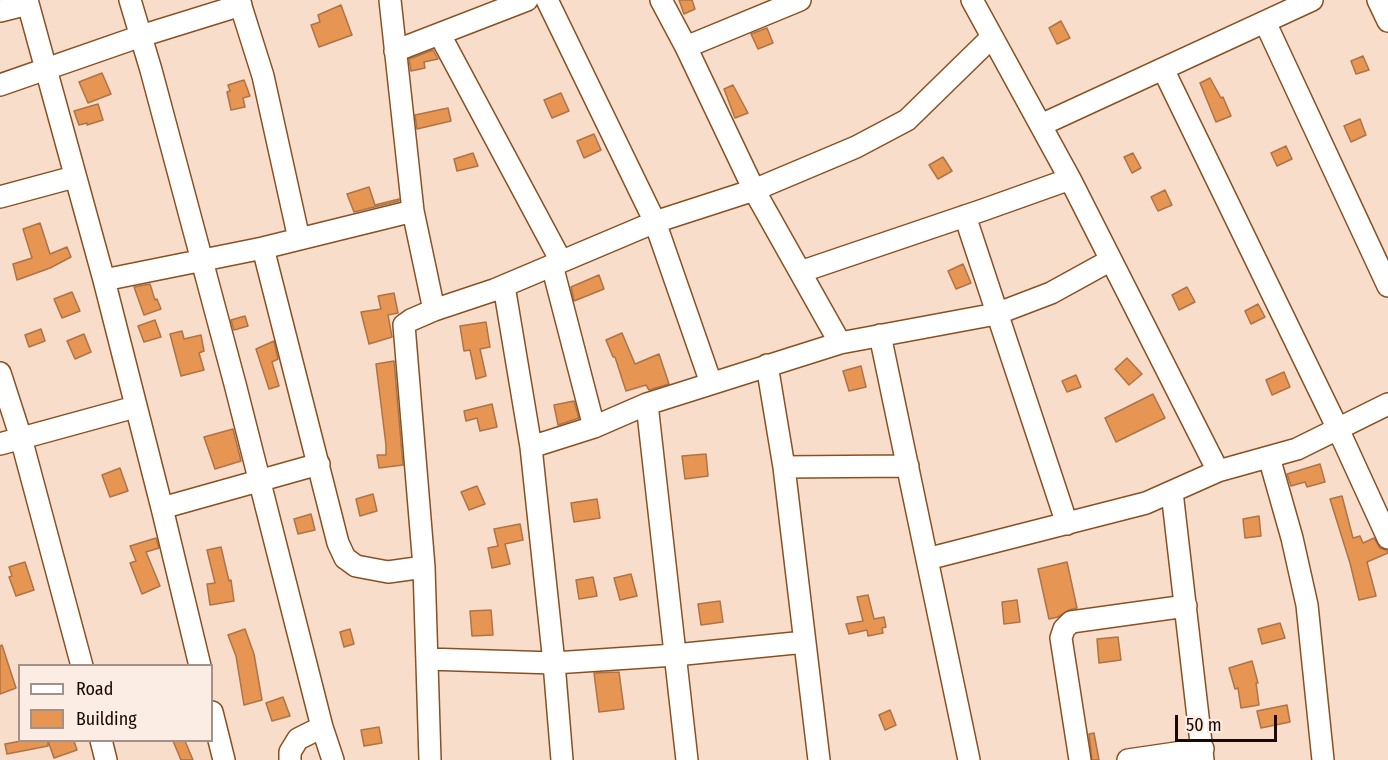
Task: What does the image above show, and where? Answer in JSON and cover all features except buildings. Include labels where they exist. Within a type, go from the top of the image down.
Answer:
[{"type":"street","points":[[130,0],[202,261],[322,727],[333,760]]},
{"type":"street","points":[[390,0],[412,211],[434,310]]},
{"type":"street","points":[[395,51],[526,0]]},
{"type":"street","points":[[547,0],[655,222],[711,383]]},
{"type":"street","points":[[662,0],[754,190],[840,343]]},
{"type":"street","points":[[686,47],[800,0]]},
{"type":"street","points":[[972,0],[1070,179],[1218,471]]},
{"type":"street","points":[[1041,125],[1312,0]]},
{"type":"street","points":[[1378,0],[1388,21]]},
{"type":"street","points":[[0,11],[28,2],[104,280],[200,664]]},
{"type":"street","points":[[0,85],[240,2],[262,76],[298,239]]},
{"type":"street","points":[[1265,22],[1388,286]]},
{"type":"street","points":[[440,35],[557,263],[594,427]]},
{"type":"street","points":[[430,760],[424,567],[404,325],[434,310],[504,286],[655,222],[754,190],[856,147],[907,120],[992,37]]},
{"type":"street","points":[[1163,69],[1338,429],[1388,538]]},
{"type":"street","points":[[0,197],[74,177]]},
{"type":"street","points":[[800,272],[1070,179]]},
{"type":"street","points":[[104,280],[263,248],[412,211]]},
{"type":"street","points":[[966,216],[996,314],[1067,524]]},
{"type":"street","points":[[263,248],[338,543],[345,558],[356,566],[388,572],[424,567]]},
{"type":"street","points":[[531,447],[594,427],[647,404],[840,343],[996,314],[1051,293],[1111,260]]},
{"type":"street","points":[[504,286],[531,447],[562,760]]},
{"type":"street","points":[[880,335],[969,760]]},
{"type":"street","points":[[767,365],[784,466],[819,760]]},
{"type":"street","points":[[0,373],[21,438],[81,664]]},
{"type":"street","points":[[647,404],[687,760]]},
{"type":"street","points":[[927,559],[1146,503],[1218,471],[1297,449],[1388,404]]},
{"type":"street","points":[[0,444],[135,407]]},
{"type":"street","points":[[1269,456],[1292,538],[1307,605],[1323,760]]},
{"type":"street","points":[[162,508],[319,464]]},
{"type":"street","points":[[784,466],[908,466]]},
{"type":"street","points":[[1128,760],[1203,755],[1172,492]]},
{"type":"street","points":[[1080,760],[1061,638],[1064,629],[1071,622],[1186,606]]},
{"type":"street","points":[[427,659],[554,663],[675,656],[805,642]]},
{"type":"street","points":[[213,716],[224,760]]},
{"type":"street","points":[[290,760],[290,752],[298,740],[322,727]]},
{"type":"street","points":[[101,742],[106,760]]}]
